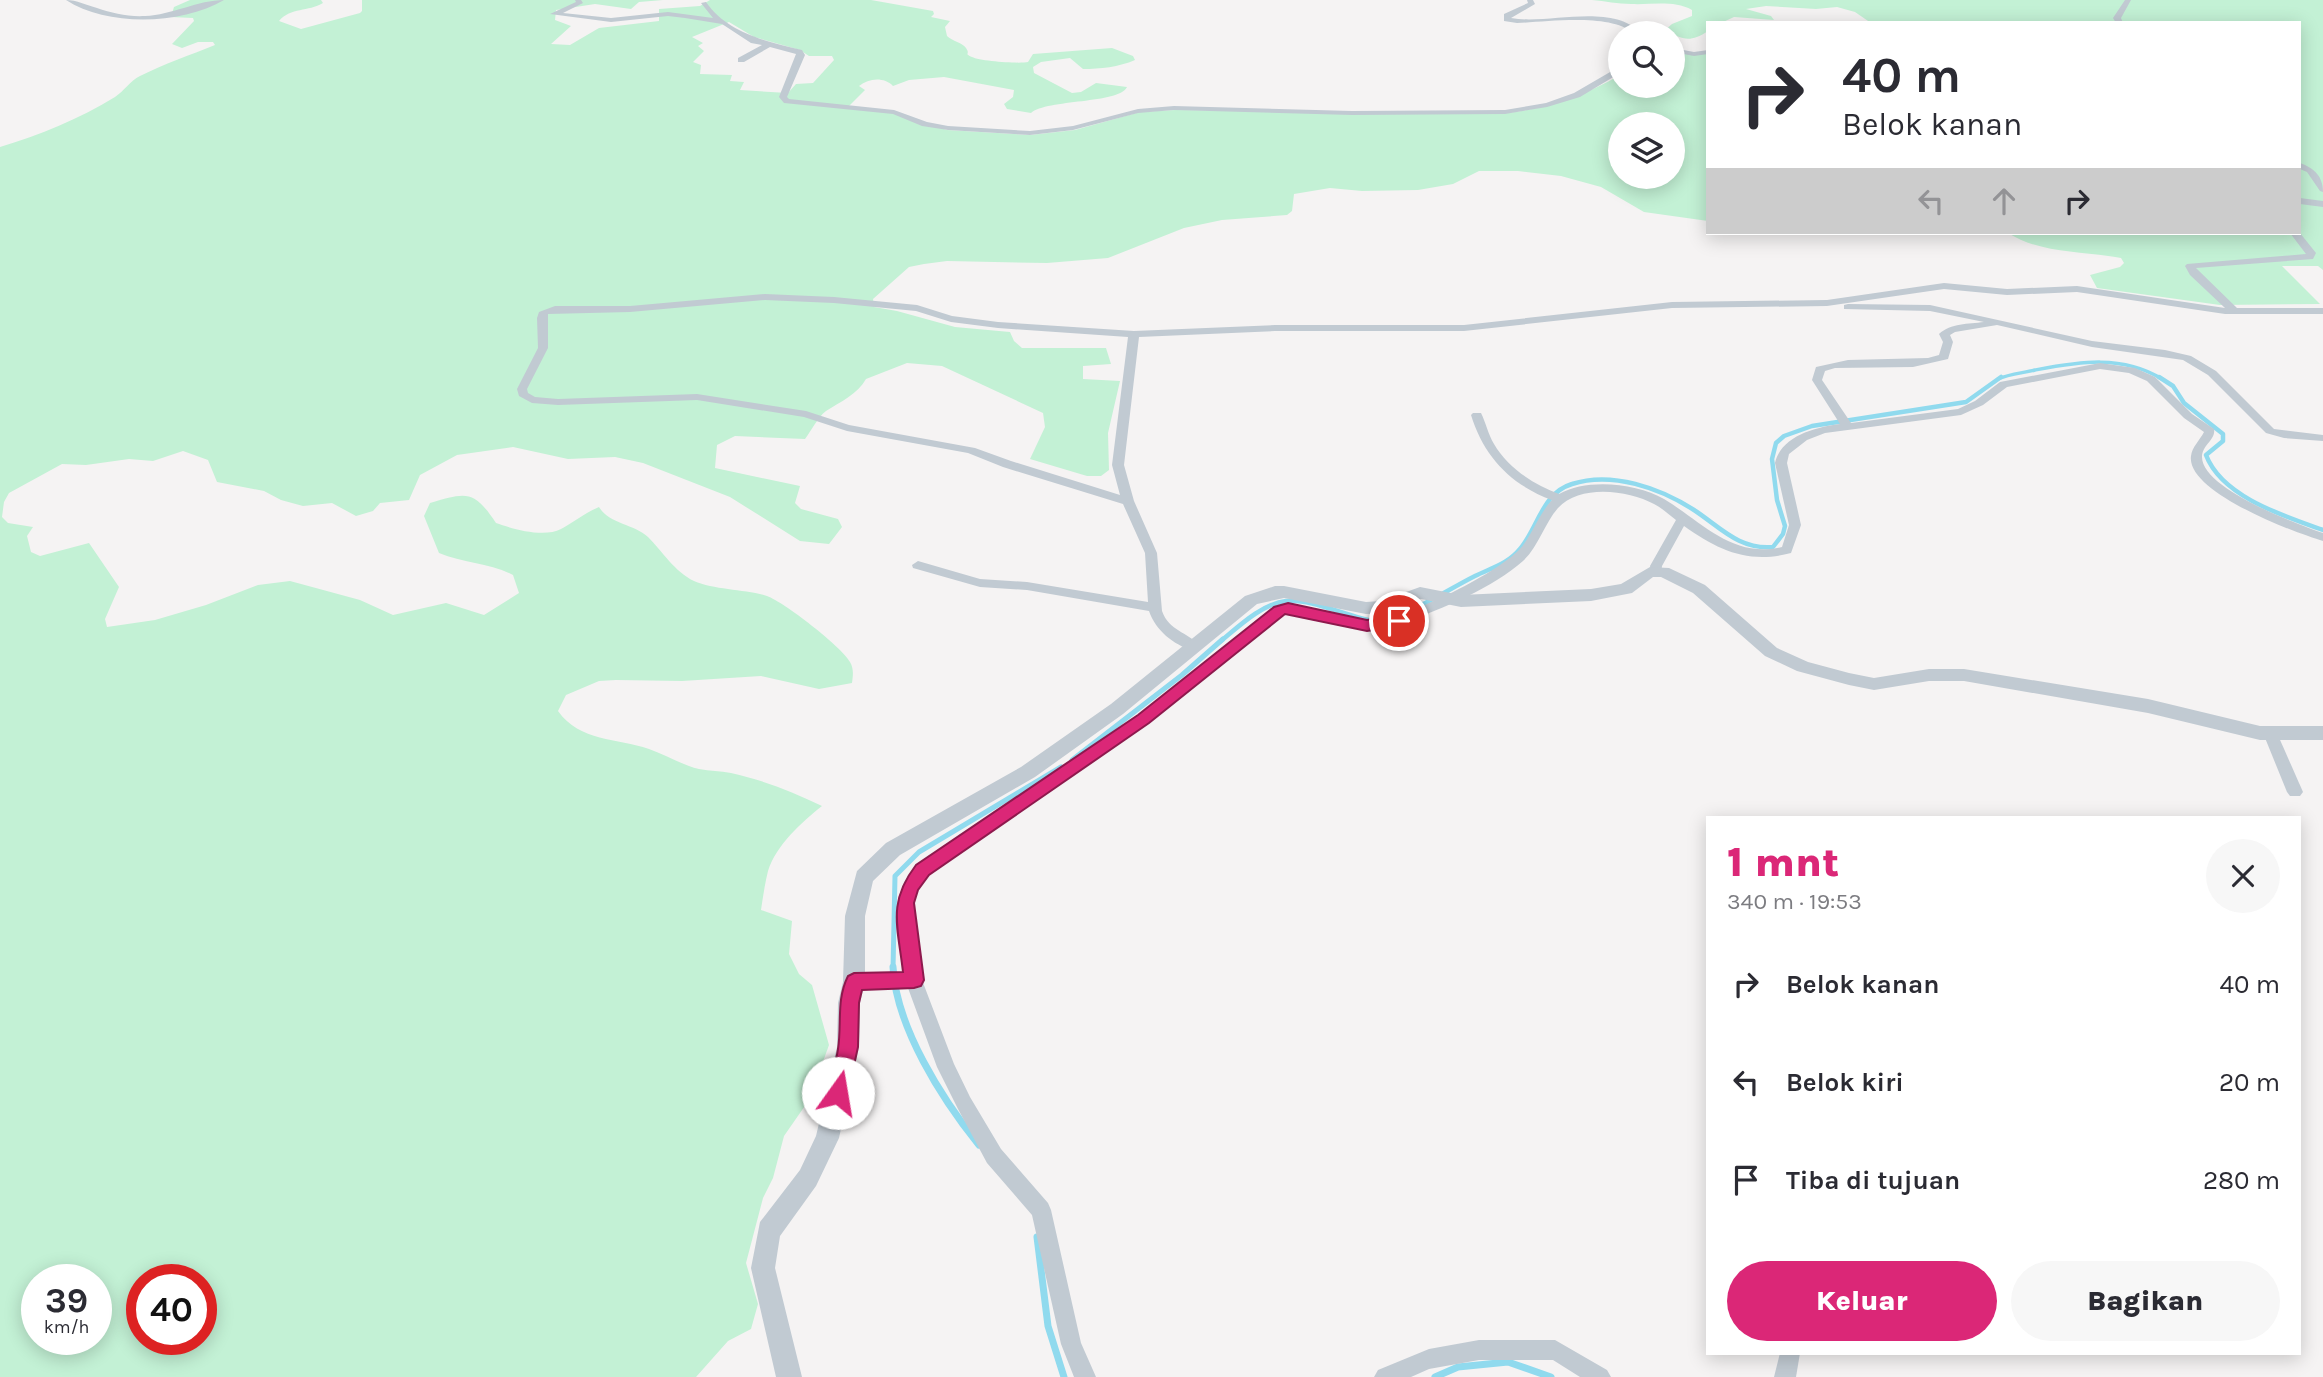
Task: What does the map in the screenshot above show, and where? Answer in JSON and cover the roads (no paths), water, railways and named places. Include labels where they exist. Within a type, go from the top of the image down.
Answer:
[{"type":"street","points":[[69,0],[93,11],[135,20],[157,18],[221,0]]},
{"type":"street","points":[[578,0],[580,3],[554,14],[611,20],[670,14],[722,22]]},
{"type":"street","points":[[1530,0],[1532,4],[1528,9],[1507,16],[1507,19],[1608,22]]},
{"type":"street","points":[[2119,21],[2118,18],[2128,0]]},
{"type":"street","points":[[704,3],[714,18],[754,41],[801,54],[783,97],[787,101],[894,111],[925,124],[948,128],[1030,133],[1073,128],[1138,111],[1184,107],[1352,113],[1505,112],[1547,105],[1577,95],[1608,77]]},
{"type":"street","points":[[741,60],[768,45]]},
{"type":"street","points":[[1685,52],[1706,52]]},
{"type":"street","points":[[2301,166],[2310,170],[2323,188]]},
{"type":"street","points":[[2301,201],[2323,204]]},
{"type":"street","points":[[2234,311],[2193,273],[2190,266],[2310,257],[2311,253],[2296,235]]},
{"type":"street","points":[[1128,501],[1007,464],[971,450],[847,428],[806,414],[697,397],[558,402],[532,400],[523,394],[522,389],[543,348],[544,312],[555,309],[671,306],[765,297],[917,308],[951,319],[998,325],[1134,334],[1275,328],[1464,328],[1672,305],[1827,303],[1944,286],[2014,292],[2077,289],[2234,311],[2323,311]]},
{"type":"street","points":[[1827,303],[1849,307],[1930,308],[2092,344],[2165,353],[2187,359],[2212,373],[2270,431],[2284,435],[2323,438]]},
{"type":"street","points":[[1844,422],[1817,380],[1820,369],[1844,364],[1913,364],[1937,360],[1944,357],[1948,342],[1944,334],[1952,329],[2005,323]]},
{"type":"street","points":[[1134,334],[1118,466],[1128,501],[1148,540],[1153,564],[1153,607],[1175,638],[1193,646]]},
{"type":"street","points":[[1085,1377],[1071,1344],[1041,1210],[994,1156],[946,1067],[914,980],[905,903],[910,887],[922,870],[1143,719],[1271,616],[1288,608],[1367,626],[1399,621],[1438,597],[1501,572],[1525,552],[1557,499],[1577,490],[1593,488],[1655,499],[1682,519],[1744,553],[1774,554],[1787,550],[1795,525],[1781,463],[1783,453],[1802,438],[1844,422],[1961,412],[2010,383],[2100,366],[2128,369],[2151,379],[2188,416],[2210,431],[2197,450],[2196,461],[2199,469],[2215,485],[2287,524],[2323,537]]},
{"type":"street","points":[[1477,415],[1480,433],[1488,449],[1528,485],[1557,499]]},
{"type":"street","points":[[1656,571],[1656,565],[1682,519]]},
{"type":"street","points":[[918,565],[980,583],[1027,586],[1153,607]]},
{"type":"street","points":[[789,1377],[763,1268],[769,1231],[808,1178],[827,1139],[848,1047],[849,1003],[854,982],[855,916],[864,877],[893,849],[1028,772],[1116,709],[1251,600],[1275,592],[1366,608],[1438,597],[1500,600],[1591,594],[1626,589],[1656,571],[1678,577],[1699,589],[1770,652],[1803,667],[1874,684],[1929,675],[1965,675],[2148,706],[2270,733],[2323,733]]},
{"type":"street","points":[[2270,733],[2295,792]]},
{"type":"street","points":[[854,982],[914,980]]},
{"type":"street","points":[[1385,1377],[1429,1359],[1479,1350],[1555,1350],[1600,1377]]},
{"type":"street","points":[[1785,1377],[1790,1355]]},
{"type":"waterway","points":[[1998,379],[2051,367],[2100,362],[2131,366],[2162,379]]},
{"type":"waterway","points":[[2159,377],[2173,386],[2184,403],[2223,434],[2223,441],[2206,455],[2214,470],[2226,482],[2256,503],[2323,530]]},
{"type":"waterway","points":[[1409,611],[1510,558],[1526,541],[1554,495],[1572,484],[1587,480],[1619,481],[1651,489],[1681,502],[1740,541],[1750,545],[1773,547],[1783,534],[1785,526],[1777,500],[1772,459],[1776,443],[1784,436],[1812,426],[1966,402],[1998,379]]},
{"type":"waterway","points":[[1221,641],[1268,606],[1286,601],[1307,602],[1373,621]]},
{"type":"waterway","points":[[1072,760],[1182,675],[1223,639]]},
{"type":"waterway","points":[[893,967],[895,876],[919,852],[1061,767]]},
{"type":"waterway","points":[[893,967],[903,1014],[923,1061],[950,1106],[979,1145]]},
{"type":"waterway","points":[[1037,1237],[1048,1326],[1064,1377]]},
{"type":"waterway","points":[[1435,1377],[1458,1367],[1508,1362],[1551,1377]]}]
